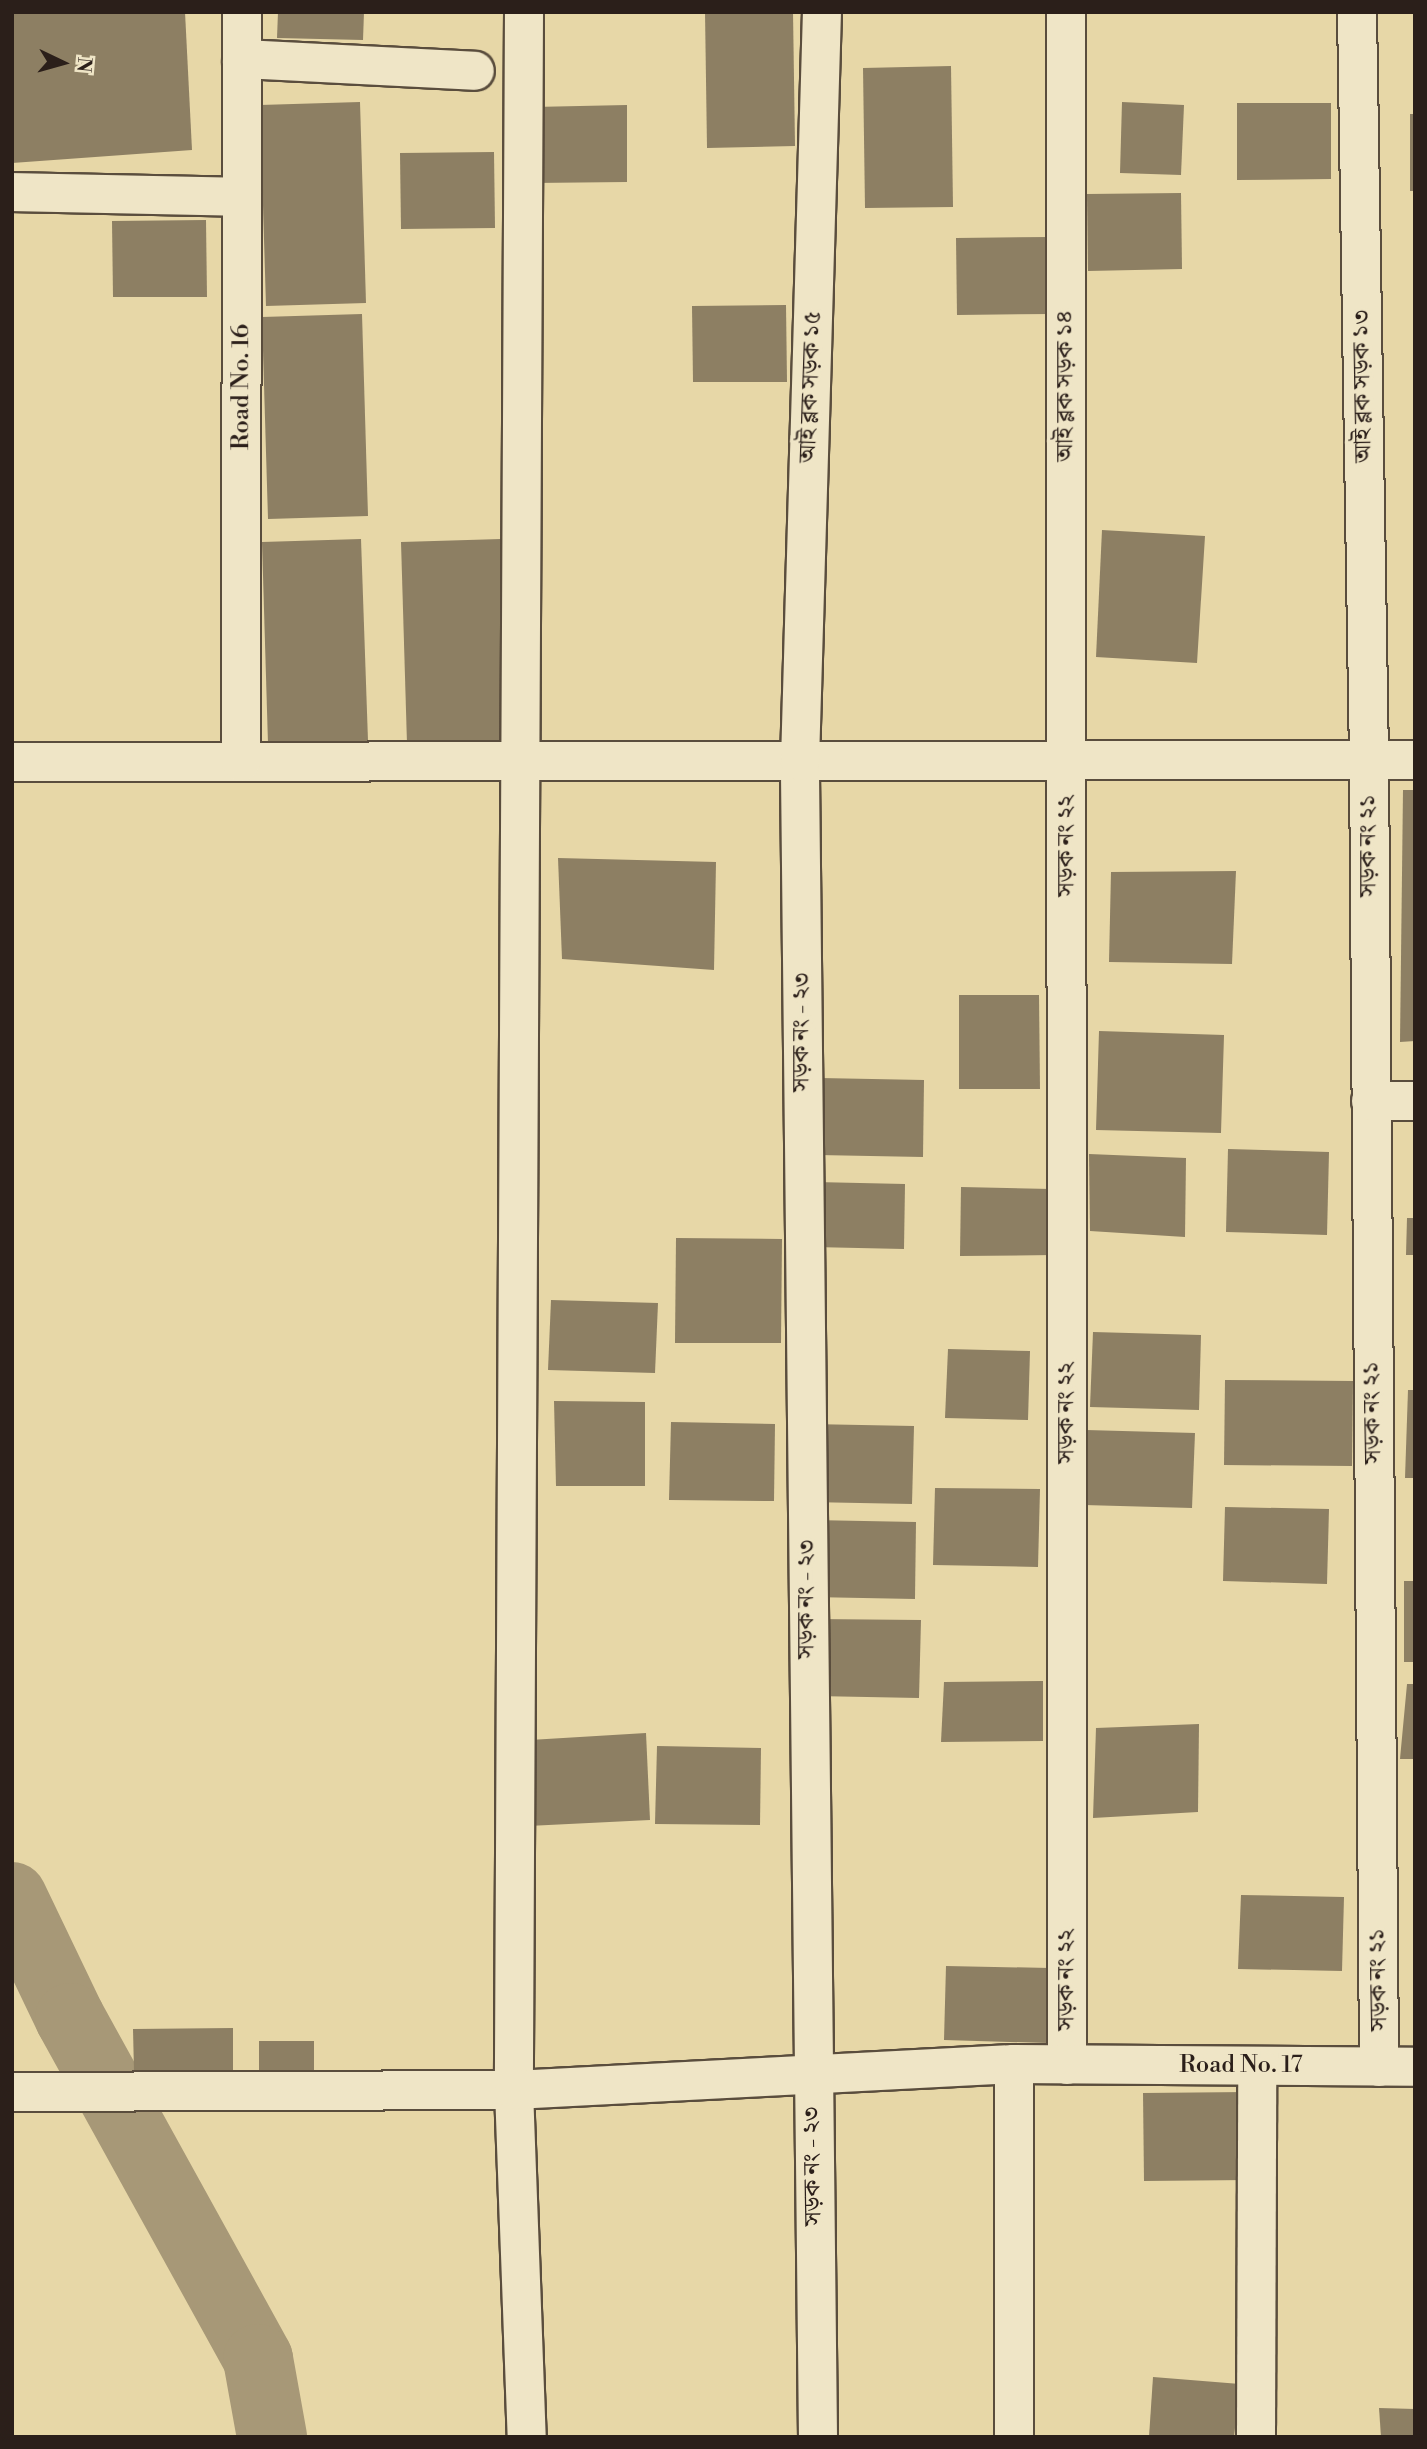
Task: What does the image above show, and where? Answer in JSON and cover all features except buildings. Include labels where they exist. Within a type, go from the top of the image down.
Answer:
[{"type":"street","name":"Road No. 16","points":[[242,12],[242,762]]},
{"type":"street","points":[[524,12],[523,761],[514,2090],[527,2437]]},
{"type":"street","name":"আই ব্লক সড়ক ১৫","points":[[800,761],[822,12]]},
{"type":"street","name":"আই ব্লক সড়ক ১৪","points":[[1066,12],[1067,761]]},
{"type":"street","name":"আই ব্লক সড়ক ১৩","points":[[1357,12],[1369,760]]},
{"type":"street","points":[[242,59],[475,71]]},
{"type":"street","points":[[12,192],[242,197]]},
{"type":"street","name":"সড়ক নং ২১","points":[[1369,760],[1371,1101],[1397,2067]]},
{"type":"street","points":[[12,762],[1415,760]]},
{"type":"street","name":"সড়ক নং - ২৩","points":[[800,761],[811,2073],[818,2437]]},
{"type":"street","name":"সড়ক নং ২২","points":[[1067,761],[1067,2065]]},
{"type":"street","points":[[1371,1101],[1415,1101]]},
{"type":"street","points":[[1014,2064],[1014,2437]]},
{"type":"street","name":"Road No. 17","points":[[12,2092],[235,2094],[514,2090],[1014,2064],[1397,2067]]},
{"type":"street","points":[[1256,2066],[1256,2437]]},
{"type":"waterway","points":[[12,1897],[70,2018],[258,2359],[272,2437]]}]
